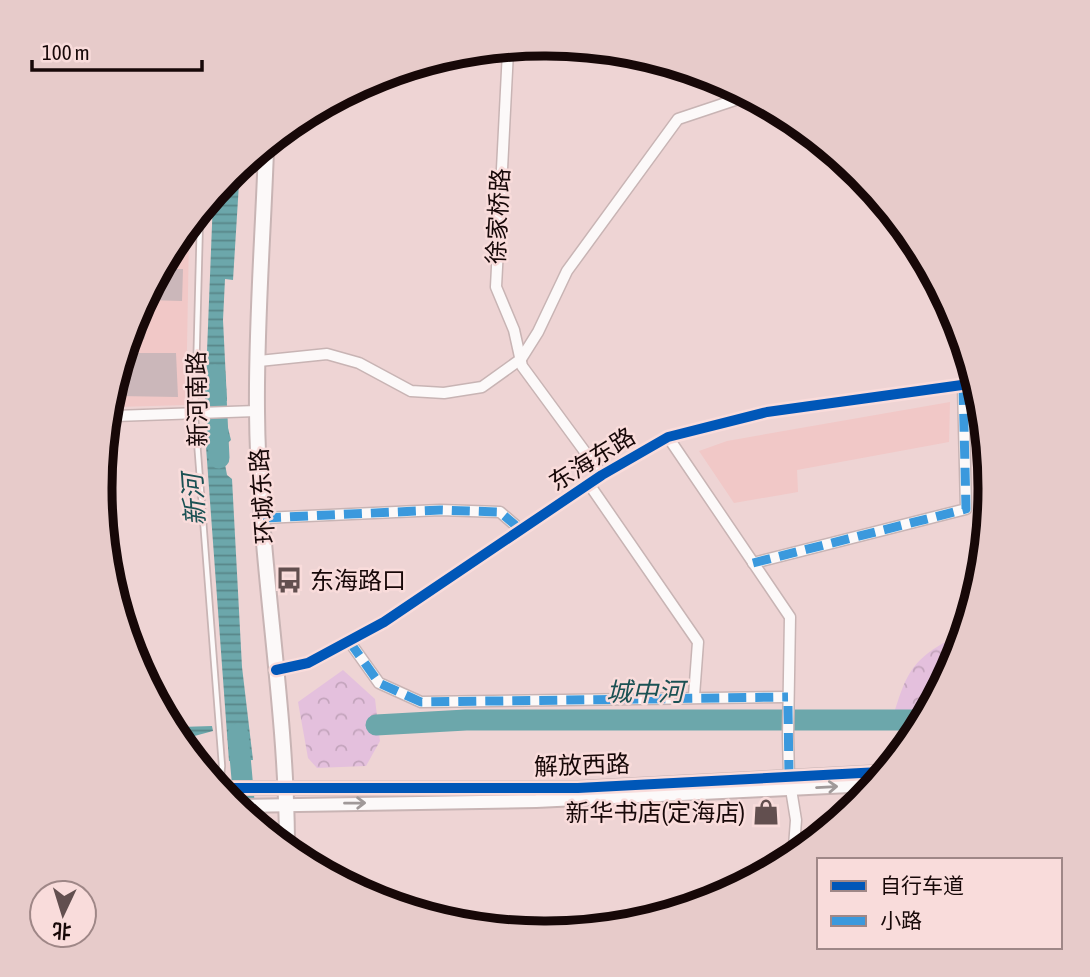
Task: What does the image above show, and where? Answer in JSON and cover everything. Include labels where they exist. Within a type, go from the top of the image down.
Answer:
[{"type":"main road","name":"环城东路","points":[[266,158],[257,411],[288,836]]},
{"type":"street","name":"徐家桥路","points":[[508,58],[494,271],[496,287],[514,330],[521,359],[602,475]]},
{"type":"street","points":[[259,361],[327,354],[359,363],[411,391],[444,393],[482,387],[521,359],[538,332],[567,271],[678,119],[734,100]]},
{"type":"street","name":"东海东路","points":[[276,670],[308,663],[384,622],[602,475],[668,437],[767,412],[965,385]]},
{"type":"street","points":[[753,563],[966,509],[966,390]]},
{"type":"street","points":[[119,416],[257,411]]},
{"type":"street","points":[[668,437],[790,617],[788,735],[796,820],[794,841]]},
{"type":"street","points":[[589,484],[698,642],[694,696]]},
{"type":"street","points":[[263,517],[440,510],[500,512],[521,530]]},
{"type":"street","points":[[349,641],[379,684],[421,702],[694,696],[788,702]]},
{"type":"street","name":"解放西路","points":[[233,788],[578,788],[791,783],[871,773]]},
{"type":"street","points":[[251,805],[536,801],[791,783],[860,785]]},
{"type":"lane","name":"新河南路","points":[[200,228],[195,415],[222,777]]},
{"type":"shaded area","points":[[189,243],[186,405],[120,407],[135,349],[145,323],[170,272]]},
{"type":"shaded area","points":[[950,402],[949,442],[797,470],[798,492],[734,503],[699,451],[727,441]]},
{"type":"green space","points":[[951,639],[933,680],[906,727],[890,727],[900,694],[912,670],[919,661]]},
{"type":"green space","points":[[343,670],[375,699],[380,741],[366,766],[317,768],[308,758],[298,702]]},
{"type":"water","name":"新河","points":[[239,183],[233,280],[225,279],[223,320],[227,401],[205,402],[213,212]]},
{"type":"water","name":"新河","points":[[228,428],[231,440],[222,448],[227,475],[232,479],[242,667],[253,760],[229,761],[205,433]]},
{"type":"water","points":[[212,726],[213,731],[191,737],[184,727]]},
{"type":"building","points":[[172,269],[183,269],[182,301],[156,300]]},
{"type":"building","points":[[146,320],[148,325],[144,340],[140,336]]},
{"type":"building","points":[[134,353],[176,353],[178,397],[123,396]]},
{"type":"waterway","name":"新河","points":[[215,375],[219,458]]},
{"type":"waterway","name":"城中河","points":[[376,725],[466,720],[911,720]]},
{"type":"waterway","name":"新河","points":[[238,734],[244,799]]},
{"type":"marked path","points":[[753,563],[966,509],[963,385]]},
{"type":"marked path","points":[[263,518],[440,510],[500,512],[521,530]]},
{"type":"marked path","points":[[349,641],[379,683],[421,702],[788,697]]},
{"type":"marked path","points":[[788,706],[789,777]]},
{"type":"cycle path","points":[[276,670],[308,663],[384,622],[602,475],[668,437],[767,412],[965,385]]},
{"type":"cycle path","points":[[233,788],[578,788],[871,772]]},
{"type":"place","name":"东海路口","points":[[289,580]]},
{"type":"place","name":"新华书店(定海店)","points":[[766,812]]}]
